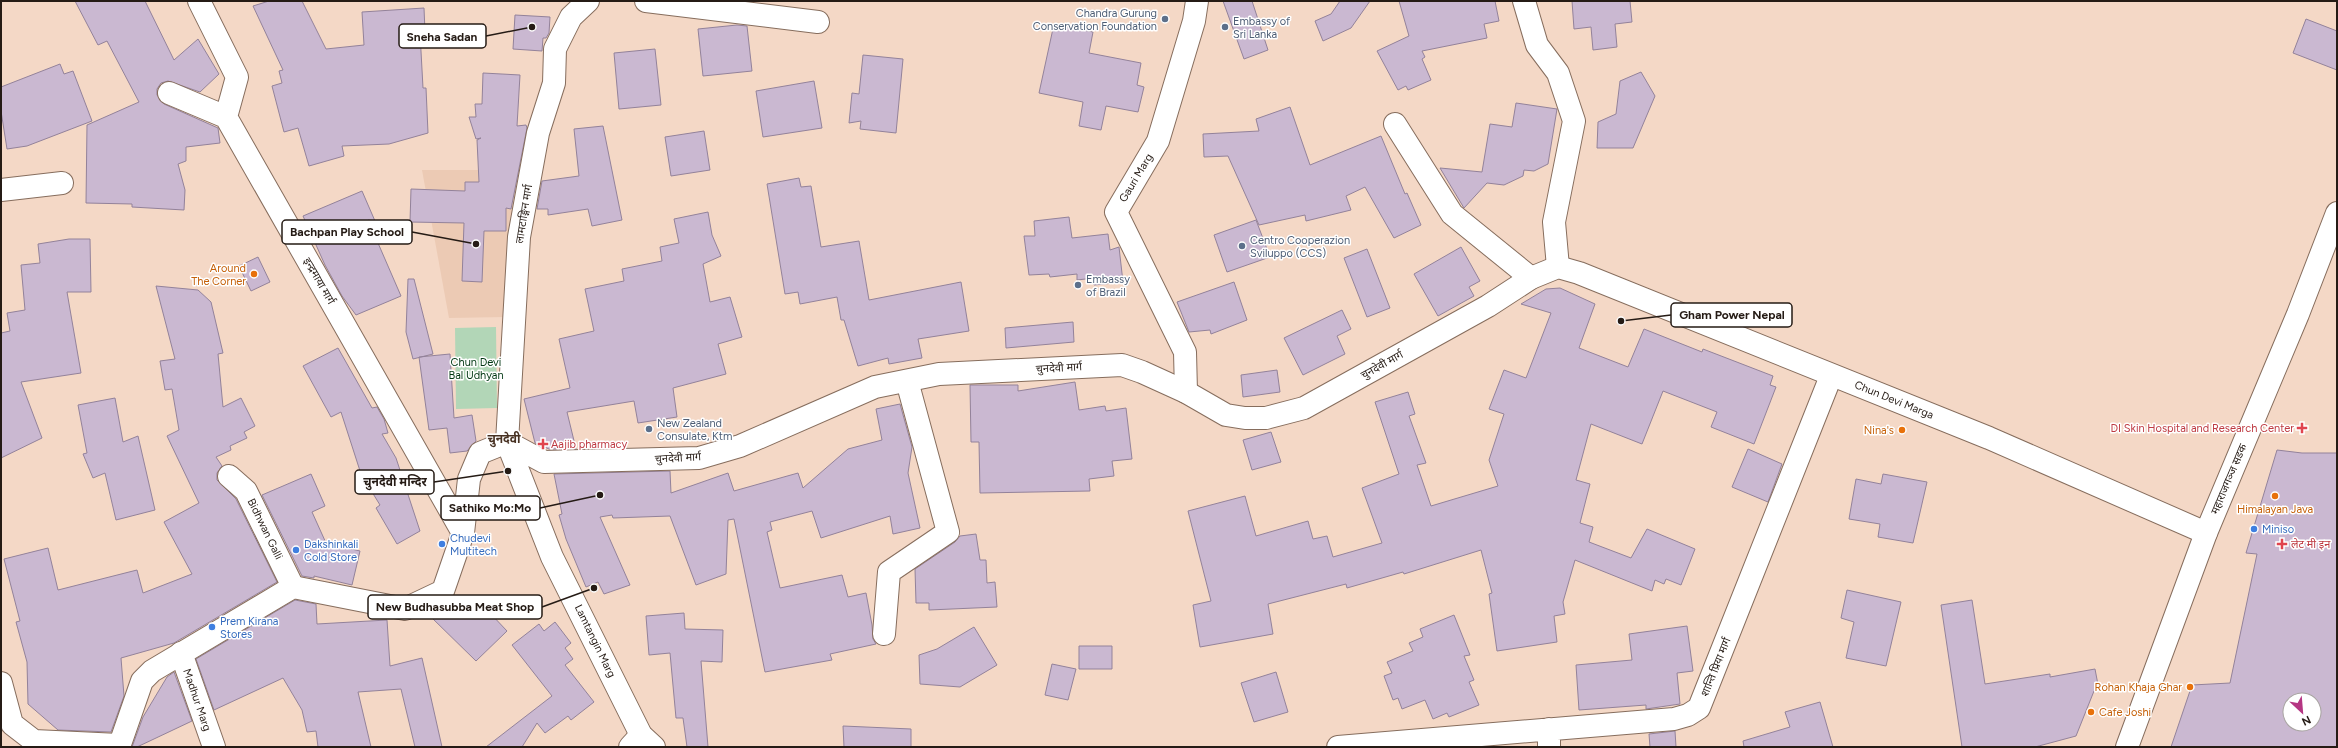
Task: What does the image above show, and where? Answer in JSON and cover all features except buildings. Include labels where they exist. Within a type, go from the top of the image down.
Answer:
[{"type":"street","points":[[169,93],[226,117],[237,77],[200,1]]},
{"type":"street","name":"लामटाङ्गिन मार्ग","points":[[508,442],[519,237],[538,133],[554,83],[555,49],[571,17],[588,1]]},
{"type":"street","points":[[646,1],[818,22]]},
{"type":"street","name":"Gauri Marg","points":[[1186,392],[1185,352],[1116,212],[1158,141],[1194,21],[1198,1]]},
{"type":"street","points":[[1524,1],[1537,46],[1558,73],[1574,120],[1554,222],[1558,267]]},
{"type":"street","name":"इन्द्रमाया मार्ग","points":[[226,117],[463,533]]},
{"type":"street","points":[[1395,124],[1452,214],[1531,278]]},
{"type":"street","points":[[1,190],[62,183]]},
{"type":"street","name":"महाराजगञ्ज सडक","points":[[2127,747],[2206,533],[2298,314],[2337,213]]},
{"type":"street","name":"चुनदेवी मार्ग","points":[[508,442],[544,462],[699,458],[740,446],[875,387],[939,374],[1122,365],[1142,372],[1186,392],[1226,415],[1245,418],[1266,418],[1304,408],[1488,306],[1531,278],[1558,267]]},
{"type":"street","name":"Chun Devi Marga","points":[[1558,267],[1579,273],[1831,376],[1989,438],[2206,533]]},
{"type":"street","name":"शान्ति प्रिया मार्ग","points":[[1338,747],[1549,738],[1674,719],[1688,715],[1699,708],[1831,376]]},
{"type":"street","points":[[884,634],[889,572],[948,532],[907,381]]},
{"type":"street","points":[[1,683],[12,724],[34,741],[119,746],[142,682],[152,671],[293,587],[405,610],[443,592],[463,533],[469,479],[480,453],[508,442]]},
{"type":"street","name":"Lamtangin Marg","points":[[508,442],[552,557],[642,743]]},
{"type":"street","name":"Bidhwan Galli","points":[[229,476],[246,491],[293,587]]},
{"type":"street","name":"Madhur Marg","points":[[181,653],[214,747]]},
{"type":"shaded area","points":[[422,170],[526,170],[505,317],[449,318]]},
{"type":"green space","name":"Chun Devi Bal Udhyan","points":[[496,327],[497,408],[456,409],[455,328]]},
{"type":"place","name":"Chandra Gurung Conservation Foundation","points":[[1165,19]]},
{"type":"place","name":"Sneha Sadan","points":[[532,27]]},
{"type":"place","name":"Embassy of Sri Lanka","points":[[1225,27]]},
{"type":"place","name":"Bachpan Play School","points":[[476,244]]},
{"type":"place","name":"Centro Cooperazion Sviluppo (CCS)","points":[[1242,246]]},
{"type":"place","name":"Around The Corner","points":[[254,274]]},
{"type":"place","name":"Embassy of Brazil","points":[[1078,285]]},
{"type":"place","name":"Gham Power Nepal","points":[[1621,321]]},
{"type":"place","name":"DI Skin Hospital and Research Center","points":[[2302,428]]},
{"type":"place","name":"New Zealand Consulate, Ktm","points":[[649,429]]},
{"type":"place","name":"Nina's","points":[[1902,430]]},
{"type":"place","name":"Aajib pharmacy","points":[[543,444]]},
{"type":"place","name":"चुनदेवी मन्दिर","points":[[508,471]]},
{"type":"place","name":"Sathiko Mo:Mo","points":[[600,495]]},
{"type":"place","name":"Himalayan Java","points":[[2275,496]]},
{"type":"place","name":"Miniso","points":[[2254,529]]},
{"type":"place","name":"Chudevi Multitech","points":[[442,544]]},
{"type":"place","name":"लेट मी इन","points":[[2282,544]]},
{"type":"place","name":"Dakshinkali Cold Store","points":[[296,550]]},
{"type":"place","name":"New Budhasubba Meat Shop","points":[[594,588]]},
{"type":"place","name":"Prem Kirana Stores","points":[[212,627]]},
{"type":"place","name":"Rohan Khaja Ghar","points":[[2190,687]]},
{"type":"place","name":"Cafe Joshi","points":[[2091,712]]},
{"type":"district","name":"चुनदेवी","points":[[504,439]]}]
